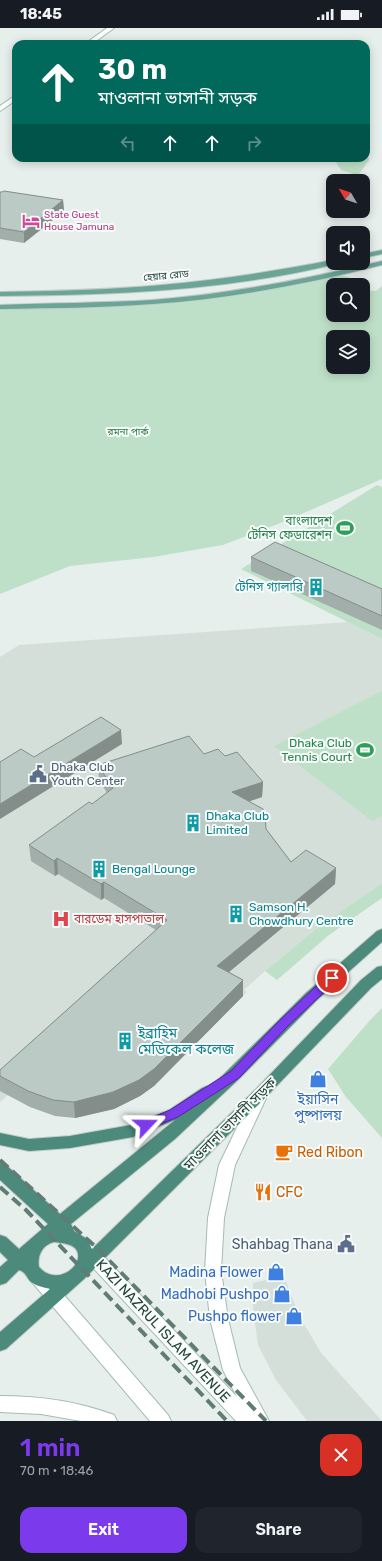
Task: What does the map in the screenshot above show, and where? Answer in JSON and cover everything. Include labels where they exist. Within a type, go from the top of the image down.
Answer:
[{"type":"highway","points":[[0,1278],[38,1242],[169,1135],[235,1074],[283,1024],[356,956],[382,934]]},
{"type":"highway","name":"মাওলানা ভাসানী সড়ক","points":[[76,1276],[261,1093],[366,984],[382,971]]},
{"type":"highway","points":[[0,1139],[29,1144],[70,1142],[132,1131],[174,1114],[235,1074]]},
{"type":"highway","points":[[0,1170],[78,1241],[86,1254],[86,1262],[82,1270],[0,1343]]},
{"type":"highway","points":[[76,1276],[61,1283],[53,1283],[38,1277],[32,1271],[30,1256],[38,1242],[54,1235],[63,1234],[78,1241]]},
{"type":"highway","points":[[0,1242],[38,1277]]},
{"type":"main road","points":[[94,40],[111,28]]},
{"type":"main road","points":[[0,109],[12,100]]},
{"type":"main road","points":[[370,255],[382,252]]},
{"type":"main road","name":"হেয়ার রোড","points":[[0,294],[55,293],[185,286],[238,279],[326,263]]},
{"type":"main road","points":[[0,307],[151,302],[184,299],[287,284],[382,263]]},
{"type":"main road","points":[[260,1421],[232,1370],[219,1319],[213,1271],[216,1218],[227,1165],[261,1093]]},
{"type":"main road","name":"KAZI NAZRUL ISLAM AVENUE","points":[[78,1241],[248,1421]]},
{"type":"main road","points":[[38,1277],[162,1421]]},
{"type":"main road","points":[[0,1404],[33,1404],[96,1416],[108,1421]]},
{"type":"shaded area","points":[[348,622],[382,639],[382,883],[317,928],[265,971],[244,990],[247,992],[154,1085],[140,1096],[30,1107],[8,1095],[0,1102],[0,657],[19,645]]},
{"type":"shaded area","points":[[284,1276],[299,1316],[322,1354],[382,1421],[307,1421],[276,1380],[258,1345],[253,1308],[253,1283]]},
{"type":"green space","points":[[336,162],[368,162],[359,174],[353,174],[341,170]]},
{"type":"green space","name":"রমনা পার্ক","points":[[338,275],[349,278],[326,278],[326,322],[370,322],[370,291],[376,291],[382,286],[382,479],[283,522],[223,545],[153,557],[70,566],[0,594],[0,310],[154,304],[258,292]]},
{"type":"green space","name":"বাংলাদেশ টেনিস ফেডারেশন","points":[[377,485],[382,487],[382,639],[241,569]]},
{"type":"green space","points":[[382,691],[382,816],[372,821],[274,746]]},
{"type":"green space","points":[[382,883],[382,898],[329,935],[277,980],[265,971],[317,928]]},
{"type":"green space","points":[[382,1008],[382,1138],[346,1097],[328,1069]]},
{"type":"building","points":[[4,191],[63,200],[24,232],[0,228],[0,192]]},
{"type":"building","points":[[275,542],[382,589],[382,616],[251,557]]},
{"type":"building","points":[[101,717],[121,730],[0,804],[0,762],[21,749],[34,757]]},
{"type":"building","points":[[189,736],[204,754],[218,749],[225,756],[237,752],[263,782],[232,792],[263,809],[265,814],[266,829],[291,862],[306,850],[336,868],[217,966],[243,980],[154,1069],[139,1080],[113,1092],[74,1102],[53,1100],[28,1091],[0,1076],[0,1070],[167,920],[104,882],[101,884],[57,858],[54,861],[29,845],[89,802],[92,804],[113,788],[98,765]]},
{"type":"railway","points":[[0,1160],[98,1249],[266,1421]]},
{"type":"railway","points":[[0,1187],[26,1210],[227,1421]]},
{"type":"place","name":"State Guest House Jamuna","points":[[31,221]]},
{"type":"place","name":"বাংলাদেশ টেনিস ফেডারেশন","points":[[345,528]]},
{"type":"place","name":"টেনিস গ্যালারি","points":[[316,587]]},
{"type":"place","name":"Dhaka Club Tennis Court","points":[[365,750]]},
{"type":"place","name":"Dhaka Club Youth Center","points":[[38,774]]},
{"type":"place","name":"Dhaka Club Limited","points":[[193,823]]},
{"type":"place","name":"Bengal Lounge","points":[[99,869]]},
{"type":"place","name":"Samson H. Chowdhury Centre","points":[[236,914]]},
{"type":"place","name":"বারডেম হাসপাতাল","points":[[61,919]]},
{"type":"place","name":"ইব্রাহিম মেডিকেল কলেজ","points":[[125,1041]]},
{"type":"place","name":"ইয়াসিন পুষ্পালয়","points":[[318,1079]]},
{"type":"place","name":"Red Ribon","points":[[284,1152]]},
{"type":"place","name":"CFC","points":[[263,1192]]},
{"type":"place","name":"Shahbag Thana","points":[[346,1244]]},
{"type":"place","name":"Madina Flower","points":[[276,1272]]},
{"type":"place","name":"Madhobi Pushpo","points":[[282,1294]]},
{"type":"place","name":"Pushpo flower","points":[[294,1316]]},
{"type":"route","points":[[146,1125],[174,1114],[235,1074],[283,1024],[332,978]]}]
